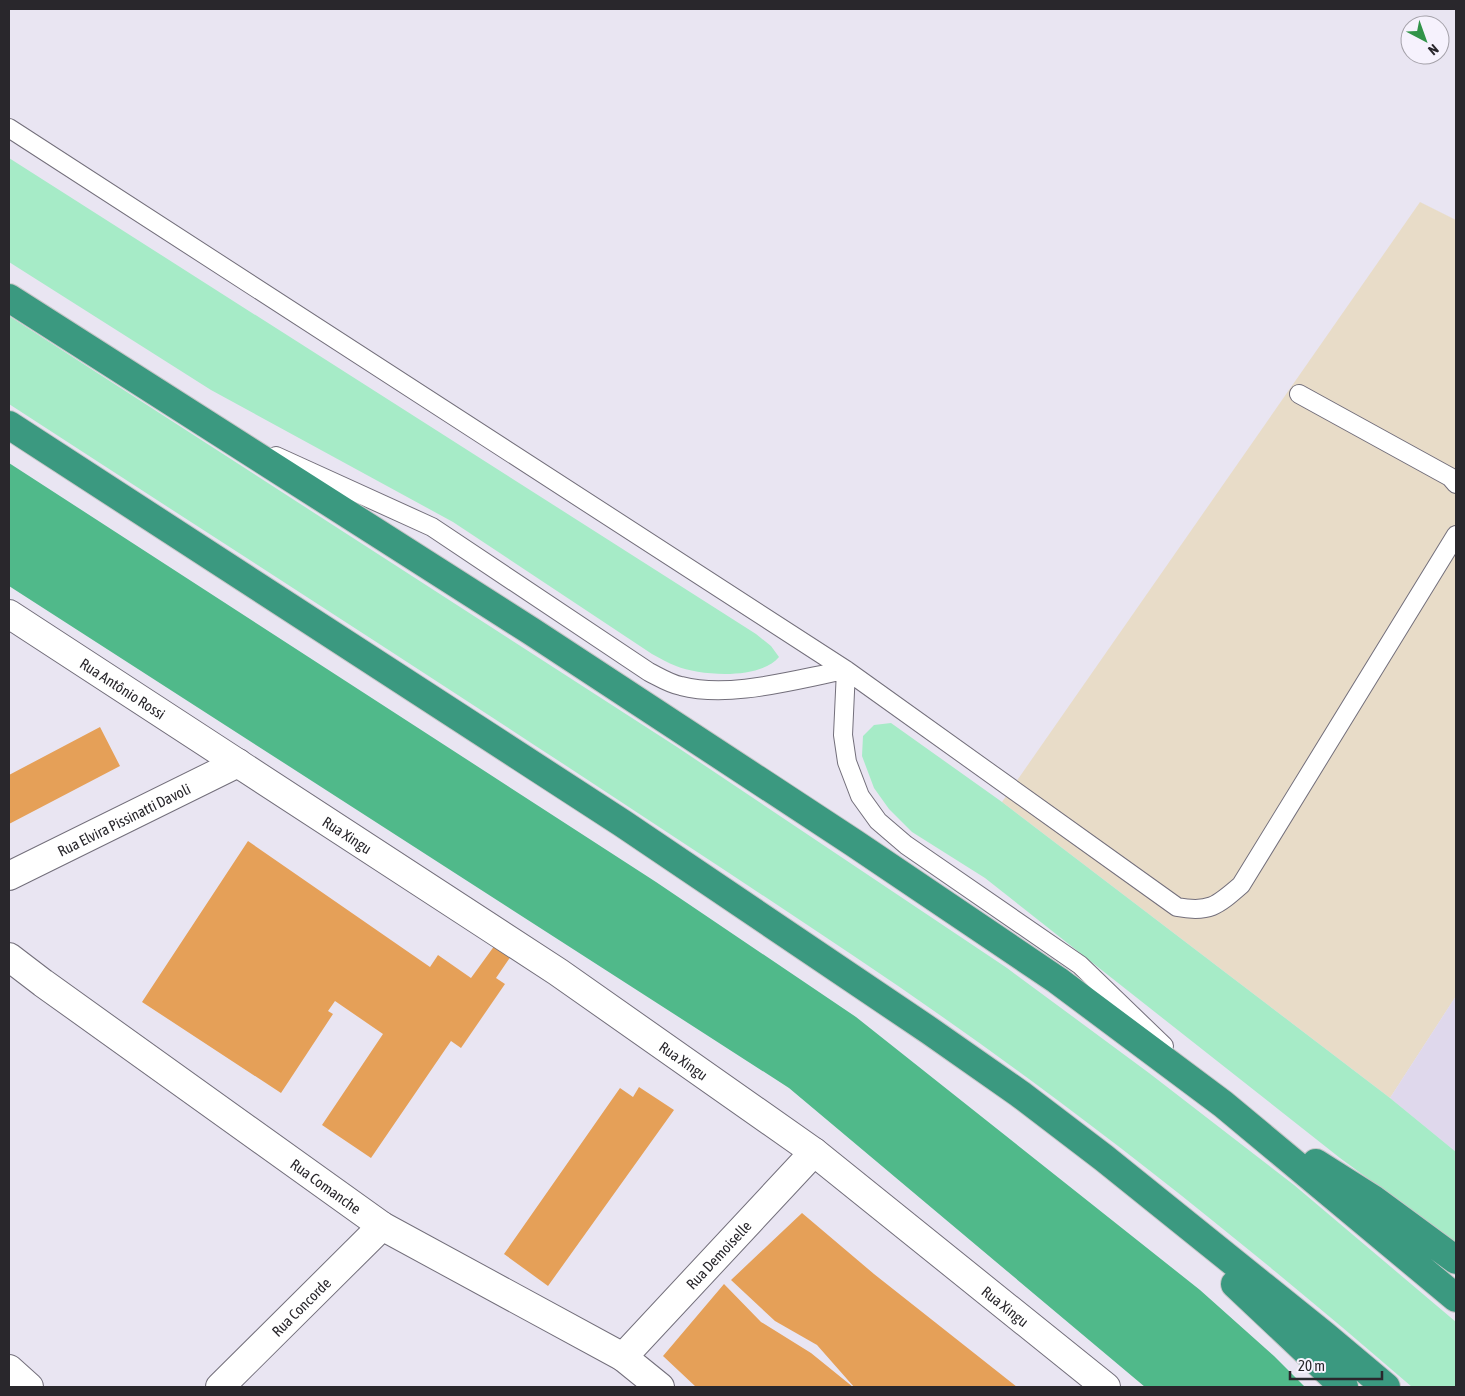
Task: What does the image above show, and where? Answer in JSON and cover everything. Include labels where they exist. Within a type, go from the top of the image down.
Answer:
[{"type":"highway","points":[[9,298],[531,631],[854,843],[1057,980],[1223,1104],[1456,1298]]},
{"type":"highway","points":[[9,426],[630,829],[930,1031],[1020,1094],[1104,1158],[1386,1387]]},
{"type":"highway","points":[[1223,1104],[1372,1198],[1456,1260]]},
{"type":"highway","points":[[1104,1158],[1344,1387]]},
{"type":"street","name":"Rua Antônio Rossi","points":[[9,614],[238,763]]},
{"type":"street","name":"Rua Elvira Pissinatti Davoli","points":[[9,876],[238,763]]},
{"type":"street","name":"Rua Xingu","points":[[238,763],[558,972],[814,1152],[1106,1387]]},
{"type":"street","name":"Rua Comanche","points":[[9,957],[382,1226],[623,1357],[660,1387]]},
{"type":"street","name":"Rua Demoiselle","points":[[623,1357],[814,1152]]},
{"type":"street","name":"Rua Concorde","points":[[220,1387],[382,1226]]},
{"type":"street","points":[[9,1369],[29,1387]]},
{"type":"lane","points":[[9,128],[846,670],[1177,907],[1198,911],[1221,903],[1241,885],[1456,535]]},
{"type":"lane","points":[[1299,394],[1450,478],[1456,484]]},
{"type":"lane","points":[[206,424],[432,527],[649,672],[680,686],[706,690],[743,689],[846,670]]},
{"type":"lane","points":[[846,670],[843,735],[847,762],[860,796],[878,821],[906,845],[1080,965],[1223,1104]]},
{"type":"shaded area","points":[[1420,202],[1456,220],[1456,996],[1390,1098],[1002,802]]},
{"type":"shaded area","points":[[1456,996],[1456,1152],[1390,1098]]},
{"type":"green space","points":[[9,158],[756,634],[771,646],[779,657],[758,670],[730,674],[700,672],[667,662],[652,654],[453,522],[211,390],[9,262]]},
{"type":"green space","points":[[9,316],[677,747],[1007,968],[1149,1073],[1294,1185],[1456,1322],[1456,1387],[1412,1387],[1271,1268],[1175,1191],[1029,1079],[903,989],[434,679],[9,404]]},
{"type":"green space","points":[[9,463],[656,882],[856,1017],[1200,1290],[1274,1356],[1305,1387],[1145,1387],[789,1088],[9,586]]},
{"type":"green space","points":[[891,723],[1002,802],[1390,1098],[1456,1152],[1456,1243],[1340,1158],[985,878],[912,832],[889,809],[874,788],[862,756],[863,736],[874,725]]},
{"type":"building","points":[[100,727],[120,766],[9,824],[9,775]]},
{"type":"building","points":[[248,841],[430,967],[438,955],[471,978],[495,945],[511,956],[496,978],[505,984],[461,1048],[451,1041],[371,1158],[322,1125],[383,1034],[335,1001],[328,1011],[333,1014],[281,1093],[142,1002]]},
{"type":"building","points":[[639,1087],[674,1110],[548,1286],[504,1254],[620,1088],[633,1097]]},
{"type":"building","points":[[802,1213],[874,1274],[1017,1387],[854,1387],[817,1345],[775,1321],[731,1280]]},
{"type":"building","points":[[724,1284],[761,1322],[811,1353],[853,1387],[696,1387],[663,1356]]}]
